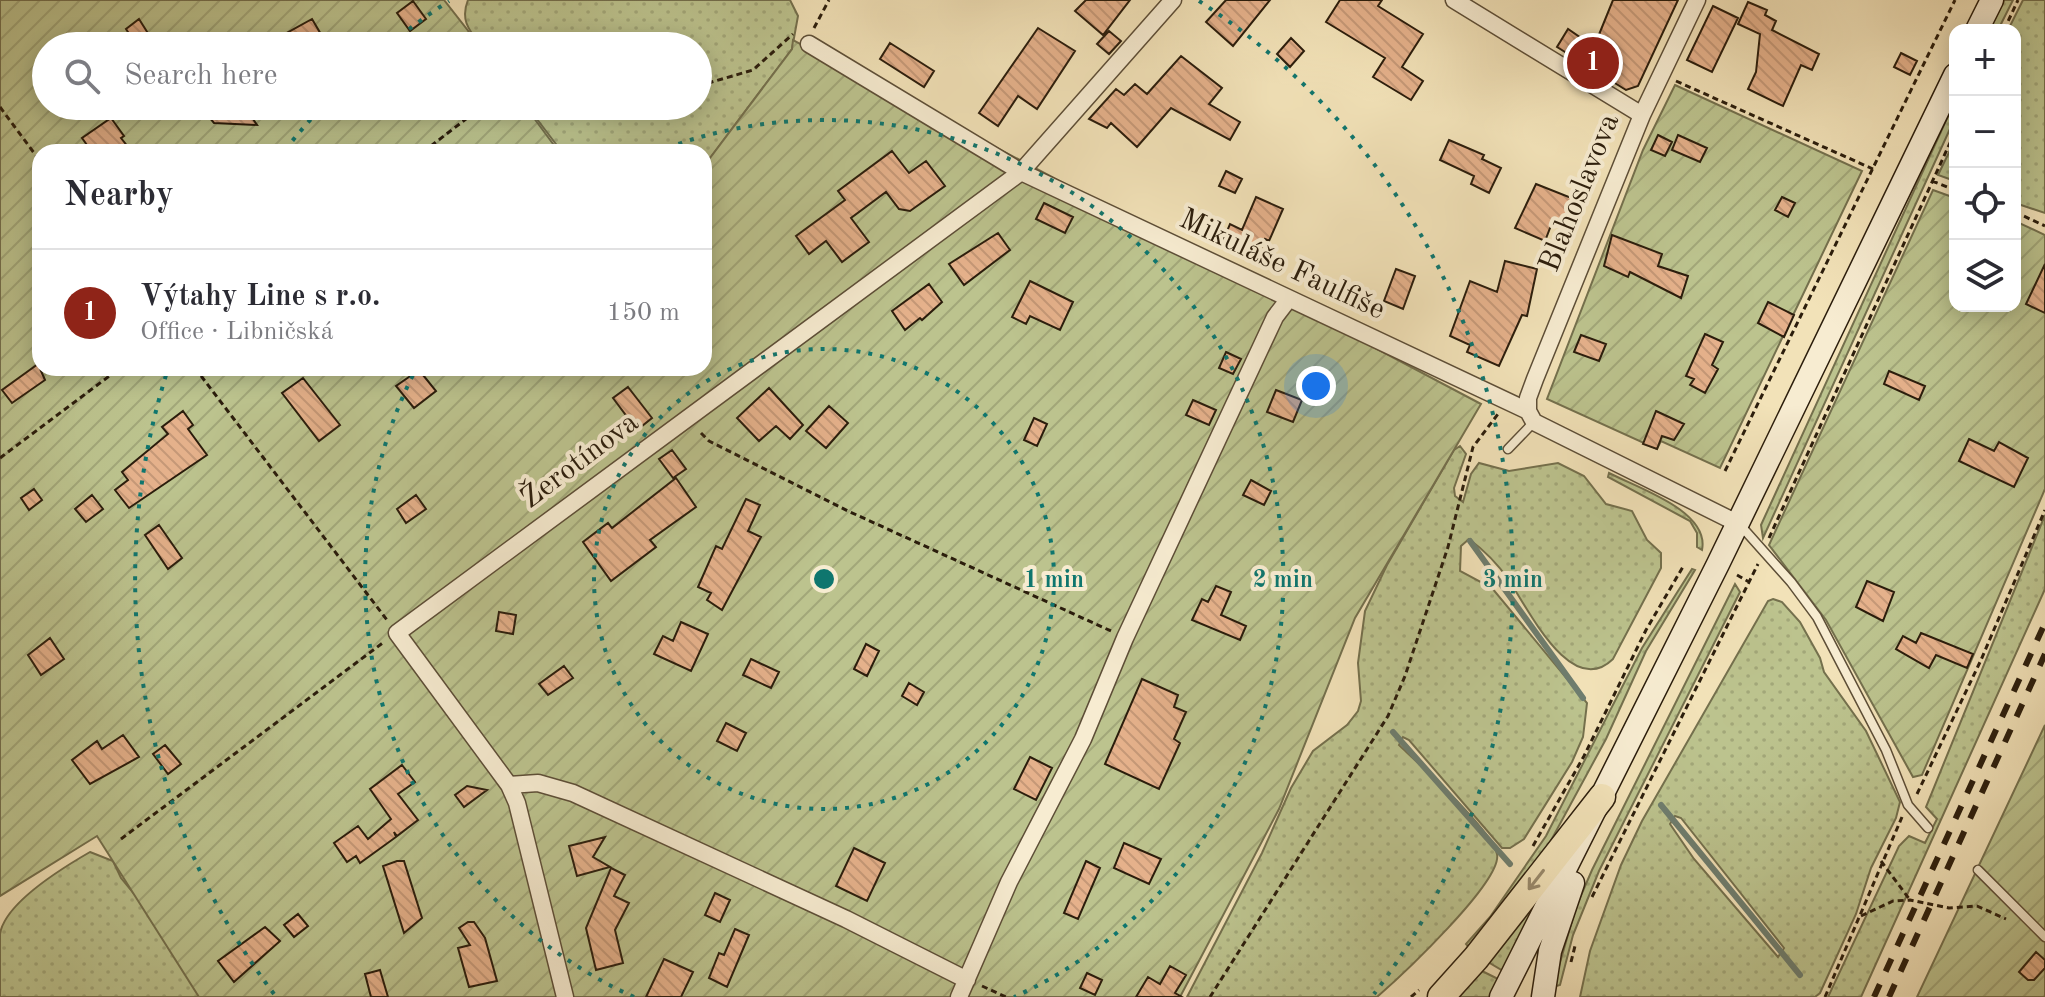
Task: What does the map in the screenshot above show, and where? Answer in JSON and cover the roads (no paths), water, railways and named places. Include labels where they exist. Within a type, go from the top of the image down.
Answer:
[{"type":"highway","points":[[1430,993],[1476,958],[1602,797]]},
{"type":"main road","points":[[1980,24],[1992,0]]},
{"type":"main road","points":[[1507,991],[1949,87]]},
{"type":"main road","points":[[1543,997],[1550,951],[1602,797]]},
{"type":"street","name":"Žerotínova","points":[[509,785],[397,633],[685,417],[1021,172],[1173,0]]},
{"type":"street","points":[[1454,0],[1642,115]]},
{"type":"street","name":"Blahoslavova","points":[[1531,416],[1528,398],[1535,379],[1642,115],[1697,0]]},
{"type":"street","name":"Mikuláše Faulfiše","points":[[808,35],[1021,172],[1531,416],[1737,523]]},
{"type":"street","points":[[959,997],[1009,882],[1083,739],[1125,638],[1275,317],[1288,300]]},
{"type":"street","points":[[565,997],[509,785],[538,783],[573,793],[846,919],[967,980]]},
{"type":"lane","points":[[1508,449],[1531,416]]},
{"type":"lane","points":[[1737,523],[1791,582],[1817,617],[1886,750],[1908,805],[1928,828]]},
{"type":"lane","points":[[1978,870],[2045,937]]},
{"type":"waterway","points":[[1470,541],[1583,698]]},
{"type":"waterway","points":[[1393,732],[1510,864]]},
{"type":"waterway","points":[[1661,805],[1800,975]]},
{"type":"railway","points":[[1874,997],[2045,623]]},
{"type":"railway","points":[[1889,997],[2045,654]]},
{"type":"place","name":"Výtahy Line s r.o.","points":[[1593,63]]}]
